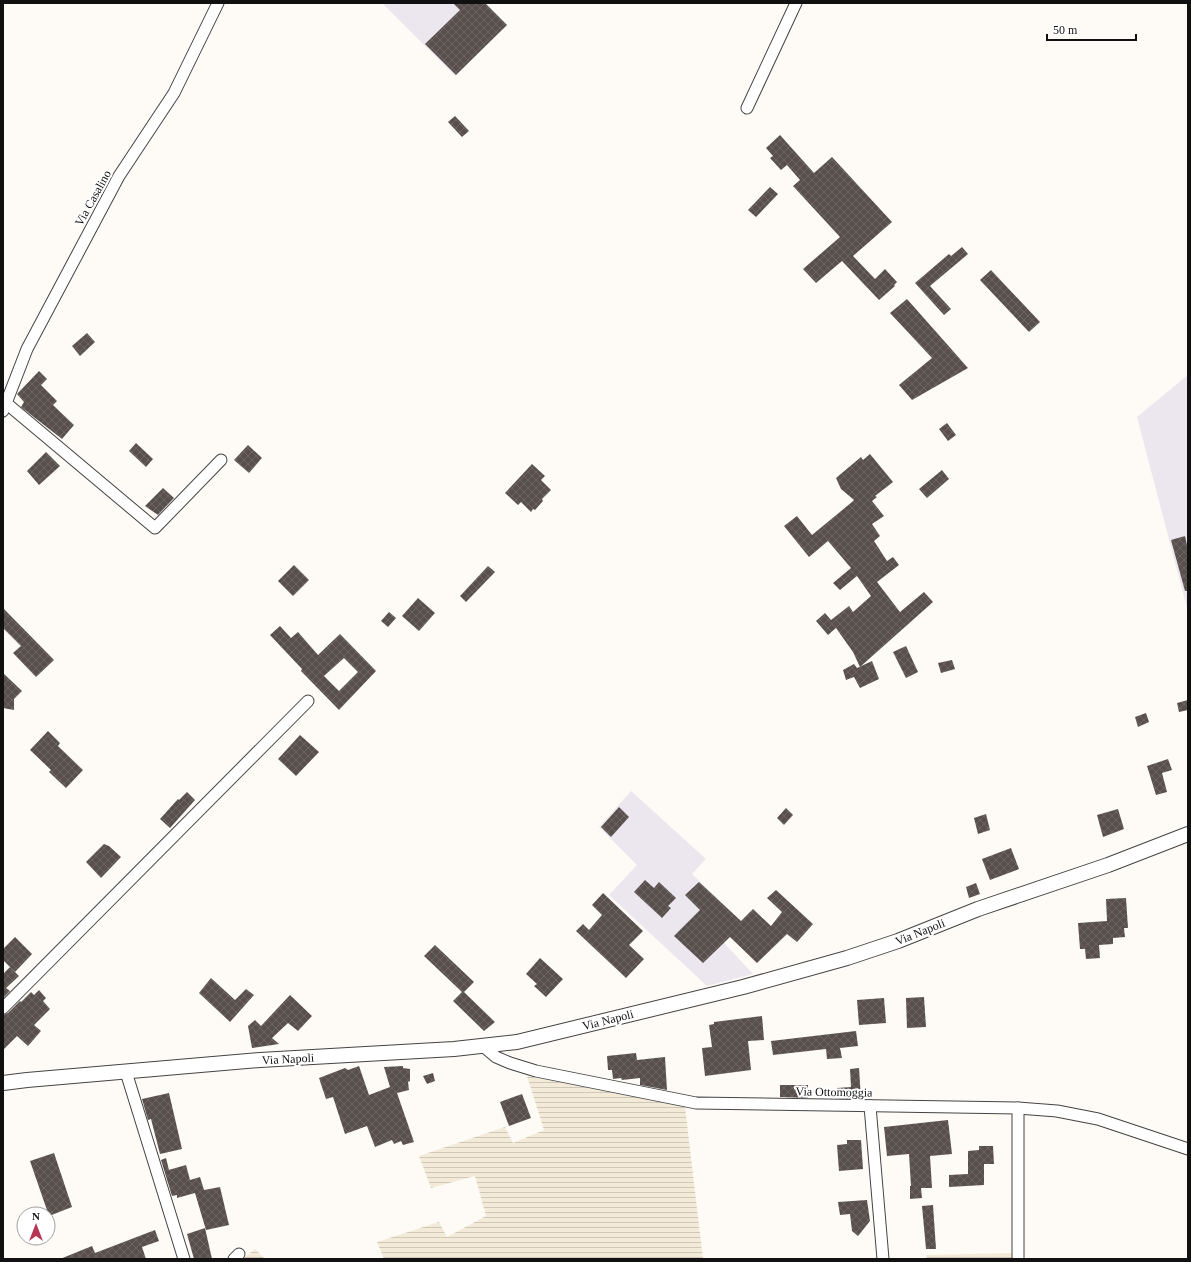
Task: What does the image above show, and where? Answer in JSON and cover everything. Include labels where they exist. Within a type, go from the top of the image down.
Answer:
[{"type":"street","name":"Via Casalino","points":[[5,407],[27,349],[119,176],[174,93],[218,3]]},
{"type":"street","points":[[747,108],[796,3]]},
{"type":"street","points":[[5,407],[155,528],[221,460]]},
{"type":"street","points":[[3,1008],[308,701]]},
{"type":"street","name":"Via Napoli","points":[[3,1083],[260,1060],[446,1050],[517,1042],[742,987],[848,958],[898,942],[978,909],[1108,865],[1188,834]]},
{"type":"street","name":"Via Ottomoggia","points":[[483,1046],[500,1059],[536,1071],[696,1103],[1018,1108],[1057,1111],[1098,1119],[1188,1150]]},
{"type":"street","points":[[126,1072],[184,1259]]},
{"type":"street","points":[[870,1106],[883,1259]]},
{"type":"street","points":[[1018,1108],[1018,1259]]},
{"type":"shaded area","points":[[382,3],[485,3],[507,25],[455,76]]},
{"type":"shaded area","points":[[1188,375],[1188,612],[1137,417]]},
{"type":"shaded area","points":[[631,791],[706,859],[692,874],[718,899],[701,918],[753,974],[707,986],[609,895],[637,865],[599,827]]},
{"type":"shaded area","points":[[527,1076],[685,1107],[703,1259],[384,1259],[377,1242],[439,1222],[447,1237],[486,1216],[475,1176],[431,1188],[419,1156],[505,1127],[513,1143],[544,1130]]},
{"type":"shaded area","points":[[255,1249],[265,1259],[242,1259]]},
{"type":"shaded area","points":[[1012,1253],[1012,1259],[927,1259],[926,1255]]},
{"type":"building","points":[[453,3],[485,3],[507,25],[456,75],[425,44],[460,10]]},
{"type":"building","points":[[455,116],[469,131],[462,137],[448,122]]},
{"type":"building","points":[[780,135],[814,173],[832,157],[892,222],[853,256],[875,279],[885,269],[897,282],[894,285],[895,286],[879,300],[842,261],[816,283],[803,269],[840,237],[793,186],[800,180],[787,165],[781,170],[770,158],[773,156],[766,148]]},
{"type":"building","points":[[770,187],[778,194],[756,217],[748,210]]},
{"type":"building","points":[[962,247],[968,254],[930,286],[951,309],[944,315],[915,283],[949,254],[951,256]]},
{"type":"building","points":[[991,270],[1040,322],[1029,332],[980,280]]},
{"type":"building","points":[[907,299],[968,368],[912,400],[899,385],[932,358],[890,313]]},
{"type":"building","points":[[87,333],[95,342],[80,356],[72,346]]},
{"type":"building","points":[[39,371],[47,379],[41,385],[57,401],[53,405],[74,425],[62,439],[21,407],[24,402],[17,394]]},
{"type":"building","points":[[947,423],[956,435],[948,441],[939,429]]},
{"type":"building","points":[[136,443],[153,459],[146,467],[129,451]]},
{"type":"building","points":[[248,445],[262,458],[249,473],[234,460]]},
{"type":"building","points":[[46,452],[60,466],[39,485],[27,471]]},
{"type":"building","points":[[870,454],[893,482],[875,496],[877,497],[872,501],[884,516],[872,524],[880,536],[874,541],[887,561],[893,557],[899,565],[877,582],[900,612],[924,592],[933,602],[860,667],[853,652],[836,628],[828,635],[816,621],[825,613],[831,620],[849,606],[853,612],[871,596],[857,576],[840,590],[833,583],[851,568],[828,541],[809,557],[784,526],[797,516],[812,535],[852,502],[854,500],[841,489],[836,478],[861,457],[863,460]]},
{"type":"building","points":[[532,464],[545,476],[541,480],[551,490],[542,499],[543,501],[535,510],[533,509],[531,512],[521,502],[518,505],[505,493]]},
{"type":"building","points":[[942,470],[949,479],[927,498],[919,489]]},
{"type":"building","points":[[163,488],[174,498],[158,515],[145,506]]},
{"type":"building","points":[[1185,536],[1188,550],[1188,591],[1185,591],[1171,540]]},
{"type":"building","points":[[294,565],[309,580],[293,596],[278,581]]},
{"type":"building","points":[[488,566],[495,572],[466,602],[460,596]]},
{"type":"building","points":[[418,598],[435,613],[419,631],[402,616]]},
{"type":"building","points":[[3,608],[54,660],[36,677],[13,653],[21,646],[3,628]]},
{"type":"building","points":[[389,612],[396,618],[388,627],[381,621]]},
{"type":"building","points":[[280,626],[291,638],[298,632],[318,655],[340,634],[376,671],[339,710],[301,671],[302,669],[270,635]],"holes":[[[344,658],[358,672],[339,691],[324,676]]]},
{"type":"building","points":[[906,646],[918,672],[906,678],[893,652]]},
{"type":"building","points":[[952,660],[955,669],[941,673],[938,663]]},
{"type":"building","points":[[872,661],[879,679],[860,688],[854,677],[846,680],[843,670],[854,664],[857,668]]},
{"type":"building","points":[[3,673],[22,691],[14,699],[14,710],[3,708]]},
{"type":"building","points":[[1188,700],[1188,710],[1179,712],[1177,703]]},
{"type":"building","points":[[1146,713],[1149,722],[1138,727],[1135,717]]},
{"type":"building","points":[[48,731],[60,743],[58,746],[83,770],[66,788],[49,772],[51,770],[30,750]]},
{"type":"building","points":[[300,735],[319,752],[296,776],[278,759]]},
{"type":"building","points":[[1168,759],[1172,770],[1162,773],[1167,792],[1156,795],[1147,766]]},
{"type":"building","points":[[187,792],[195,800],[170,828],[160,819],[178,799],[179,800]]},
{"type":"building","points":[[619,807],[629,817],[611,837],[601,827]]},
{"type":"building","points":[[786,808],[793,815],[784,825],[777,818]]},
{"type":"building","points":[[1118,809],[1124,829],[1103,837],[1097,815]]},
{"type":"building","points":[[986,814],[990,830],[978,834],[974,818]]},
{"type":"building","points":[[104,844],[109,846],[121,857],[101,878],[86,862]]},
{"type":"building","points":[[1011,848],[1019,869],[990,880],[982,859]]},
{"type":"building","points":[[645,880],[654,888],[659,882],[676,898],[668,906],[671,908],[662,918],[634,892]]},
{"type":"building","points":[[699,882],[741,921],[753,909],[771,926],[782,912],[767,898],[776,890],[813,924],[797,942],[787,934],[757,963],[730,937],[703,963],[674,936],[700,910],[685,895]]},
{"type":"building","points":[[976,883],[980,894],[969,898],[966,887]]},
{"type":"building","points":[[603,893],[643,931],[629,945],[644,959],[626,978],[576,931],[583,924],[589,930],[602,915],[592,905]]},
{"type":"building","points":[[1126,898],[1128,928],[1124,928],[1125,937],[1113,938],[1113,944],[1099,945],[1100,958],[1086,959],[1085,949],[1080,949],[1078,923],[1107,921],[1106,899]]},
{"type":"building","points":[[15,937],[32,954],[15,972],[3,960],[3,949]]},
{"type":"building","points":[[435,945],[474,982],[464,992],[495,1022],[484,1031],[453,1001],[462,992],[424,956]]},
{"type":"building","points":[[540,958],[563,979],[546,997],[534,986],[537,984],[526,974]]},
{"type":"building","points":[[10,967],[19,976],[6,988],[10,991],[3,998],[3,974]]},
{"type":"building","points":[[211,978],[235,1000],[246,989],[254,995],[230,1022],[199,993]]},
{"type":"building","points":[[39,990],[46,998],[43,1001],[50,1009],[34,1025],[41,1031],[28,1046],[17,1036],[3,1050],[3,1015],[8,1013],[31,992],[34,995]]},
{"type":"building","points":[[290,995],[312,1016],[298,1031],[288,1023],[272,1038],[279,1044],[252,1048],[248,1026],[255,1020],[261,1026]]},
{"type":"building","points":[[924,997],[926,1027],[907,1028],[906,998]]},
{"type":"building","points":[[884,998],[886,1023],[859,1025],[857,1000]]},
{"type":"building","points":[[762,1016],[764,1040],[748,1041],[751,1070],[705,1076],[702,1048],[712,1047],[709,1025],[714,1024],[714,1022]]},
{"type":"building","points":[[856,1031],[858,1046],[840,1048],[842,1058],[827,1059],[826,1049],[773,1055],[771,1041]]},
{"type":"building","points":[[636,1053],[637,1060],[665,1057],[667,1090],[640,1085],[640,1078],[622,1080],[621,1078],[613,1079],[612,1070],[608,1070],[607,1056]]},
{"type":"building","points":[[359,1066],[369,1095],[390,1087],[384,1067],[403,1066],[403,1068],[410,1069],[410,1081],[408,1082],[409,1090],[397,1093],[414,1142],[403,1145],[401,1141],[394,1144],[392,1140],[375,1147],[367,1126],[345,1134],[333,1097],[326,1099],[319,1078],[345,1068],[348,1070]]},
{"type":"building","points":[[859,1068],[861,1099],[837,1098],[837,1088],[851,1087],[850,1069]]},
{"type":"building","points":[[433,1073],[435,1081],[427,1084],[423,1076]]},
{"type":"building","points":[[780,1085],[808,1085],[808,1098],[780,1097]]},
{"type":"building","points":[[169,1093],[182,1149],[160,1154],[151,1119],[148,1120],[142,1099]]},
{"type":"building","points":[[522,1094],[531,1118],[509,1126],[500,1102]]},
{"type":"building","points":[[948,1120],[952,1154],[930,1156],[932,1188],[921,1188],[922,1198],[910,1199],[911,1186],[909,1154],[887,1156],[884,1127]]},
{"type":"building","points":[[847,1140],[861,1140],[863,1169],[839,1171],[837,1145],[847,1144]]},
{"type":"building","points":[[979,1146],[993,1146],[994,1164],[984,1164],[984,1185],[949,1187],[949,1175],[968,1174],[968,1151],[979,1150]]},
{"type":"building","points":[[54,1153],[72,1207],[56,1213],[56,1206],[46,1206],[30,1161]]},
{"type":"building","points":[[166,1158],[169,1170],[186,1165],[190,1180],[200,1177],[204,1190],[220,1187],[229,1225],[206,1230],[195,1193],[177,1198],[177,1195],[172,1196],[161,1160]]},
{"type":"building","points":[[867,1200],[870,1221],[858,1236],[852,1231],[850,1214],[840,1215],[838,1202]]},
{"type":"building","points":[[933,1205],[936,1249],[926,1249],[922,1206]]},
{"type":"building","points":[[205,1228],[212,1259],[194,1259],[187,1234]]},
{"type":"building","points":[[155,1230],[159,1241],[142,1247],[146,1259],[60,1259],[92,1246],[95,1253]]}]
